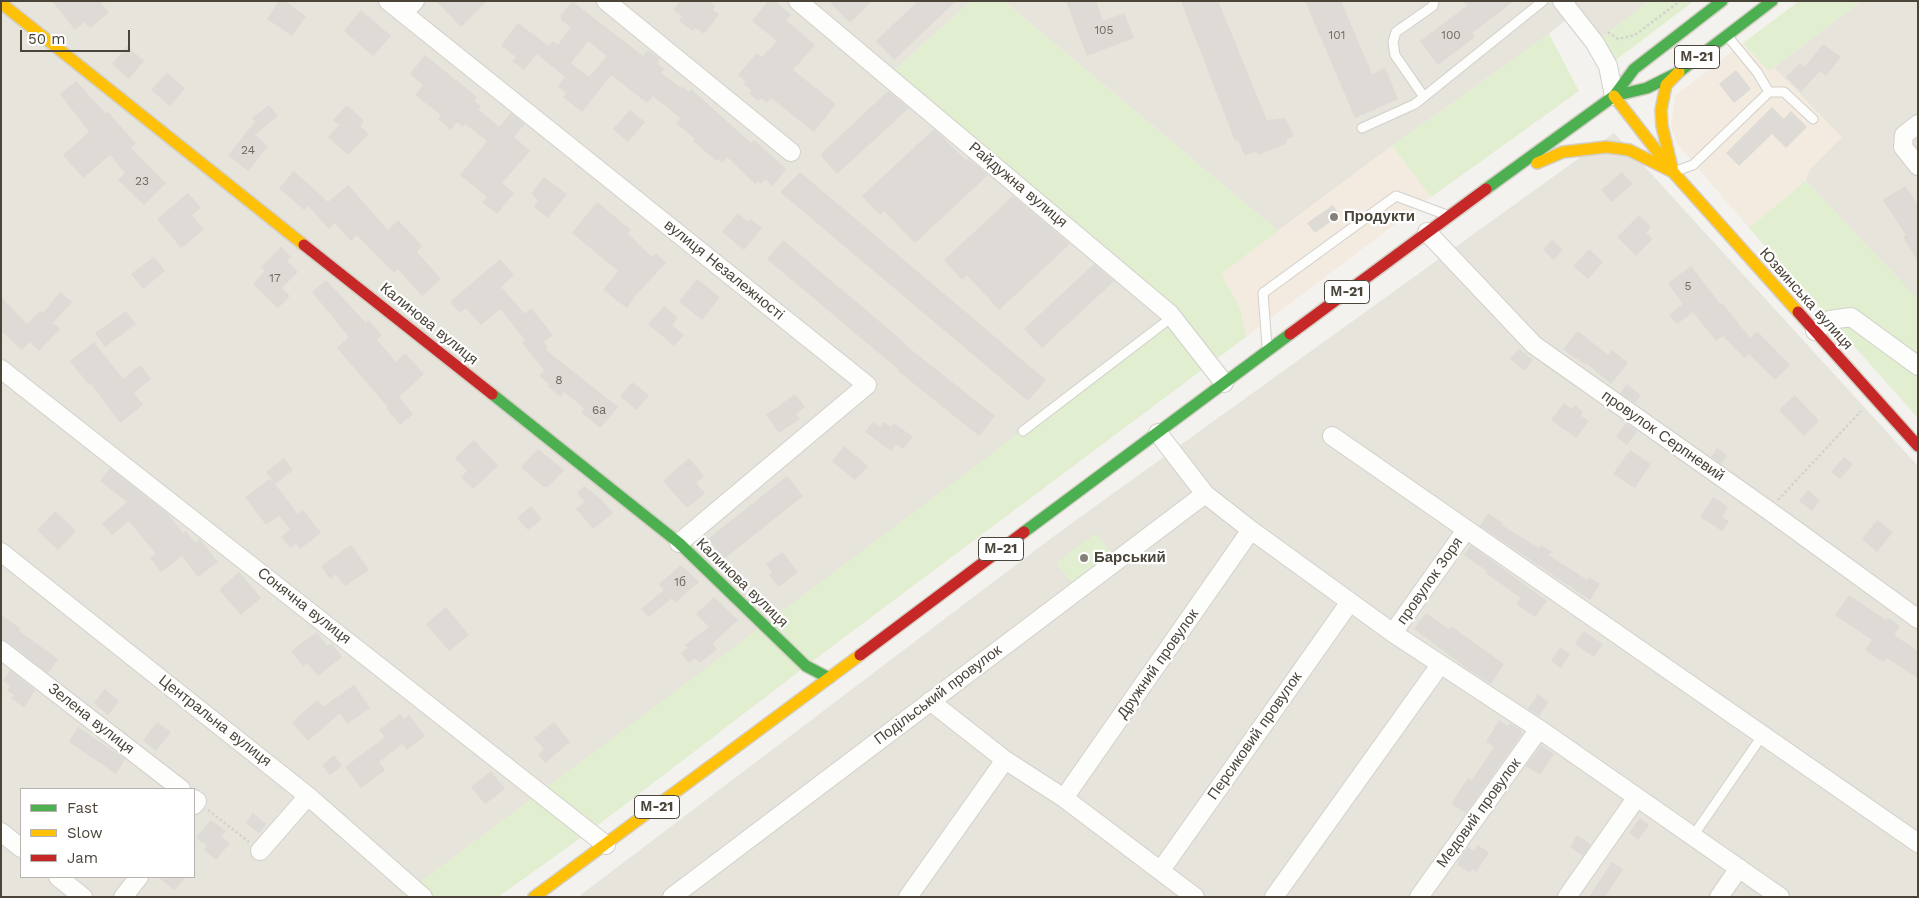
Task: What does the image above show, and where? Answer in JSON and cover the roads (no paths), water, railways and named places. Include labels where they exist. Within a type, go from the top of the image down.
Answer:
[{"type":"main road","name":"М-21","points":[[534,897],[1427,232],[1614,96],[1634,69],[1722,1]]},
{"type":"main road","name":"М-21","points":[[1614,96],[1647,88],[1679,72],[1772,1]]},
{"type":"main road","name":"Калинова вулиця","points":[[1,3],[679,543],[806,666],[829,678]]},
{"type":"main road","points":[[1673,172],[1662,126],[1661,110],[1666,86],[1679,72]]},
{"type":"main road","name":"Юзвинська вулиця","points":[[1614,96],[1673,172],[1918,446]]},
{"type":"main road","points":[[1505,175],[1563,152],[1606,147],[1629,150],[1673,172]]},
{"type":"street","name":"вулиця Незалежності","points":[[388,1],[409,7],[867,385],[679,543]]},
{"type":"street","points":[[606,1],[791,152]]},
{"type":"street","name":"Райдужна вулиця","points":[[798,1],[1172,316],[1224,383]]},
{"type":"street","points":[[1562,1],[1595,43],[1608,66],[1614,96]]},
{"type":"street","points":[[1918,124],[1904,135],[1903,147],[1918,166]]},
{"type":"street","name":"провулок Серпневий","points":[[1427,232],[1534,345],[1768,510],[1918,619]]},
{"type":"street","points":[[1816,332],[1830,320],[1851,317],[1918,366]]},
{"type":"street","name":"Сонячна вулиця","points":[[1,369],[606,844]]},
{"type":"street","points":[[1158,433],[1205,494],[1251,530],[1440,665],[1539,729],[1780,897]]},
{"type":"street","points":[[1332,436],[1918,843]]},
{"type":"street","name":"Подільський провулок","points":[[672,897],[1205,494]]},
{"type":"street","name":"Дружний провулок","points":[[1064,798],[1251,530]]},
{"type":"street","name":"провулок Зоря","points":[[1394,633],[1466,530]]},
{"type":"street","name":"Центральна вулиця","points":[[1,552],[308,796],[411,894]]},
{"type":"street","name":"Персиковий провулок","points":[[1161,870],[1350,602]]},
{"type":"street","name":"Зелена вулиця","points":[[1,650],[180,788]]},
{"type":"street","points":[[1274,897],[1440,665]]},
{"type":"street","points":[[930,701],[1005,760],[1064,798],[1195,897]]},
{"type":"street","name":"Медовий провулок","points":[[1418,897],[1539,729]]},
{"type":"street","points":[[908,897],[1005,760]]},
{"type":"street","points":[[260,851],[308,796]]},
{"type":"street","points":[[1566,897],[1637,796]]},
{"type":"street","points":[[1,832],[20,847]]},
{"type":"street","points":[[1719,897],[1739,868]]},
{"type":"street","points":[[59,878],[83,897]]},
{"type":"street","points":[[123,897],[138,878]]},
{"type":"lane","points":[[1424,97],[1395,55],[1393,42],[1396,32],[1433,6],[1434,1]]},
{"type":"lane","points":[[1362,128],[1415,104],[1543,1]]},
{"type":"lane","points":[[1726,35],[1757,72],[1769,92]]},
{"type":"lane","points":[[1673,172],[1693,165],[1769,92],[1784,92],[1813,119]]},
{"type":"lane","points":[[1267,351],[1262,293],[1396,196],[1449,216]]},
{"type":"lane","points":[[1023,431],[1172,316]]},
{"type":"lane","points":[[1694,836],[1762,736]]},
{"type":"place","name":"Продукти","points":[[1334,217]]},
{"type":"place","name":"Барський","points":[[1084,558]]}]
